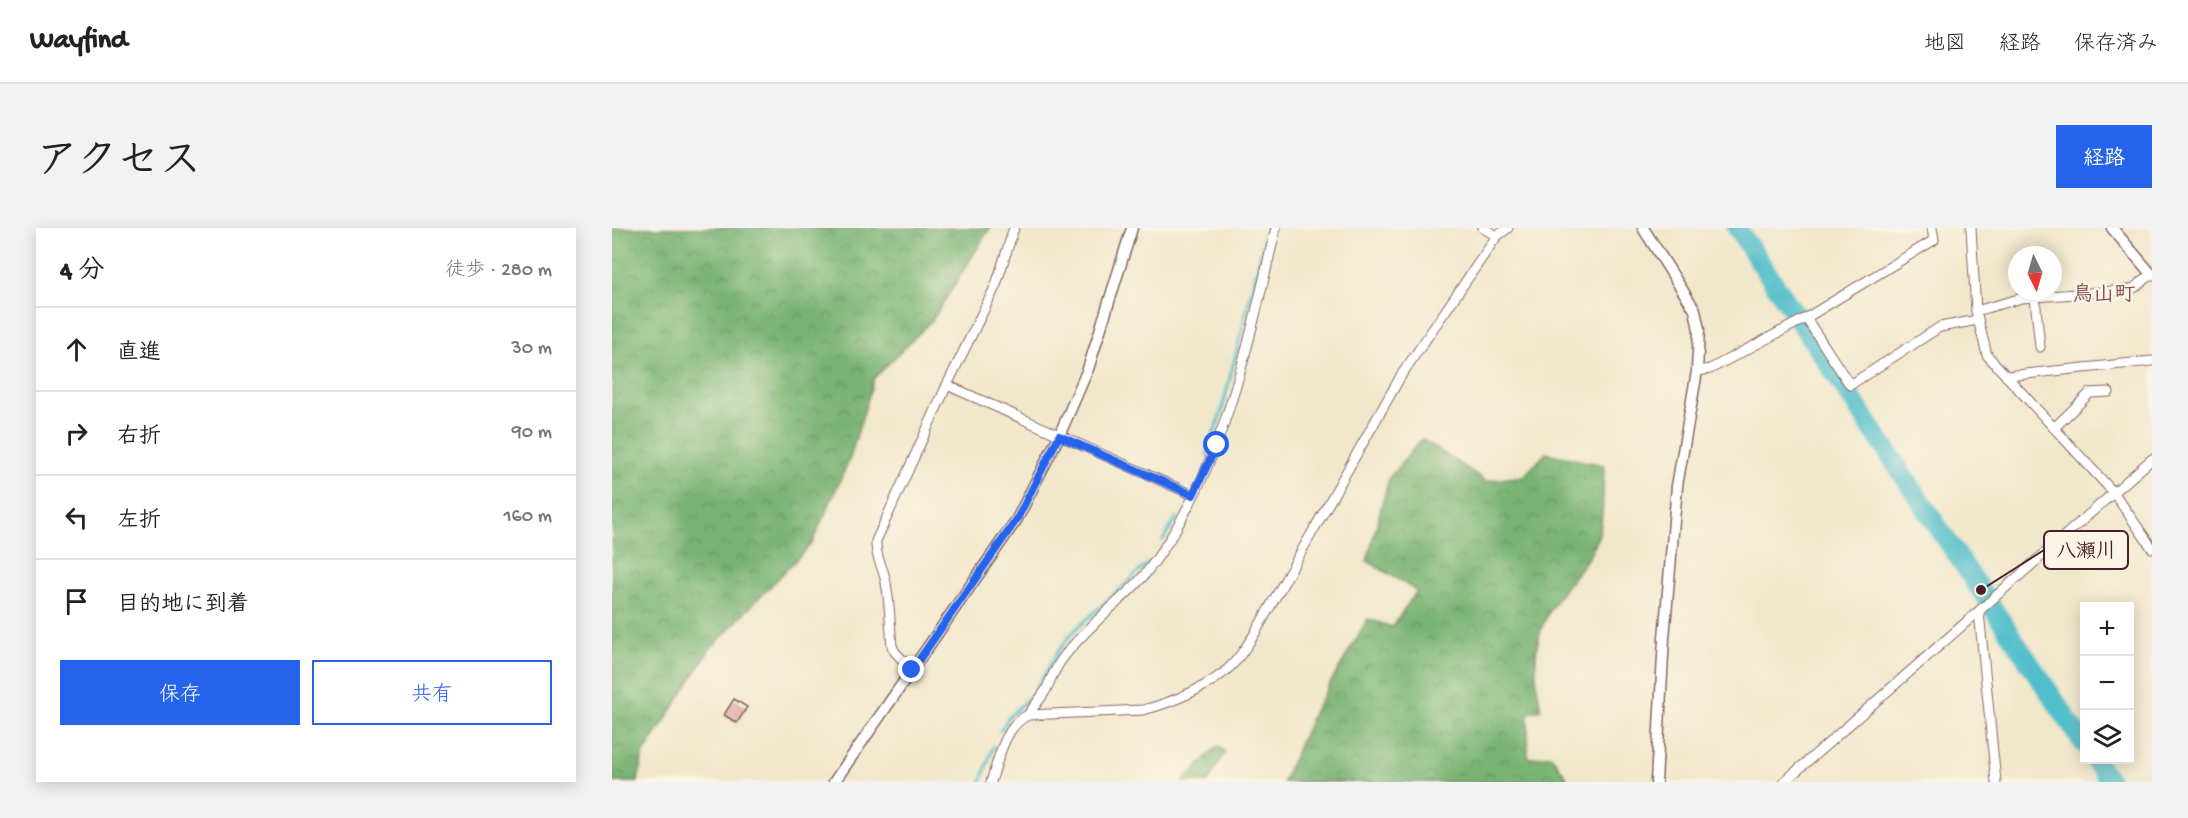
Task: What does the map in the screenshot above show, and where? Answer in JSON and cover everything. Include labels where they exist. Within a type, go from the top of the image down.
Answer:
[{"type":"street","points":[[912,670],[892,646],[886,581],[877,558],[876,542],[947,385],[996,285],[1014,228]]},
{"type":"street","points":[[834,782],[1017,519],[1059,436],[1088,369],[1132,228]]},
{"type":"street","points":[[991,782],[1005,741],[1018,722],[1028,715],[1044,694],[1056,667],[1094,623],[1124,598],[1146,573],[1174,531],[1193,495],[1217,445],[1239,380],[1276,228]]},
{"type":"street","points":[[1483,228],[1497,236]]},
{"type":"street","points":[[1028,715],[1143,710],[1161,706],[1217,678],[1230,667],[1254,634],[1402,374],[1497,236],[1508,228]]},
{"type":"street","points":[[1644,228],[1695,310],[1699,330],[1697,370],[1677,486],[1664,639],[1656,782]]},
{"type":"street","points":[[1697,370],[1707,371],[1801,321],[1934,240],[1932,228]]},
{"type":"street","points":[[1971,228],[1977,315],[1987,356],[2114,493],[2152,548]]},
{"type":"street","points":[[2062,296],[2128,290],[2152,275],[2112,228]]},
{"type":"street","points":[[1801,321],[1850,385],[1940,327],[2017,300]]},
{"type":"street","points":[[2035,300],[2040,347]]},
{"type":"street","points":[[2006,376],[2152,361]]},
{"type":"street","points":[[947,385],[1193,495]]},
{"type":"street","points":[[2054,428],[2090,393],[2109,392]]},
{"type":"street","points":[[1784,782],[2152,459]]},
{"type":"street","points":[[1981,609],[1996,782]]},
{"type":"green space","points":[[612,228],[990,228],[933,319],[874,378],[850,458],[812,543],[710,649],[643,755],[638,782],[612,782]]},
{"type":"green space","points":[[1422,439],[1486,481],[1524,476],[1546,453],[1604,465],[1603,510],[1597,541],[1582,567],[1557,599],[1542,628],[1536,658],[1541,709],[1528,713],[1528,758],[1551,755],[1570,782],[1283,782],[1314,711],[1368,619],[1392,627],[1417,591],[1367,561],[1389,478]]},
{"type":"green space","points":[[1218,746],[1225,752],[1208,782],[1182,782]]},
{"type":"building","points":[[734,699],[747,707],[737,723],[724,715]]},
{"type":"waterway","points":[[1207,455],[1222,410],[1267,228]]},
{"type":"waterway","points":[[1737,228],[2080,738]]},
{"type":"waterway","points":[[1163,540],[1177,517]]},
{"type":"waterway","points":[[1000,731],[1008,718],[1032,694],[1073,632],[1148,563]]},
{"type":"waterway","points":[[981,782],[993,747]]},
{"type":"waterway","points":[[2098,764],[2110,782]]},
{"type":"place","name":"八瀬川","points":[[1981,590]]},
{"type":"district","name":"鳥山町","points":[[2104,296]]},
{"type":"route","points":[[912,670],[1017,519],[1059,436],[1193,495],[1217,445]]}]
